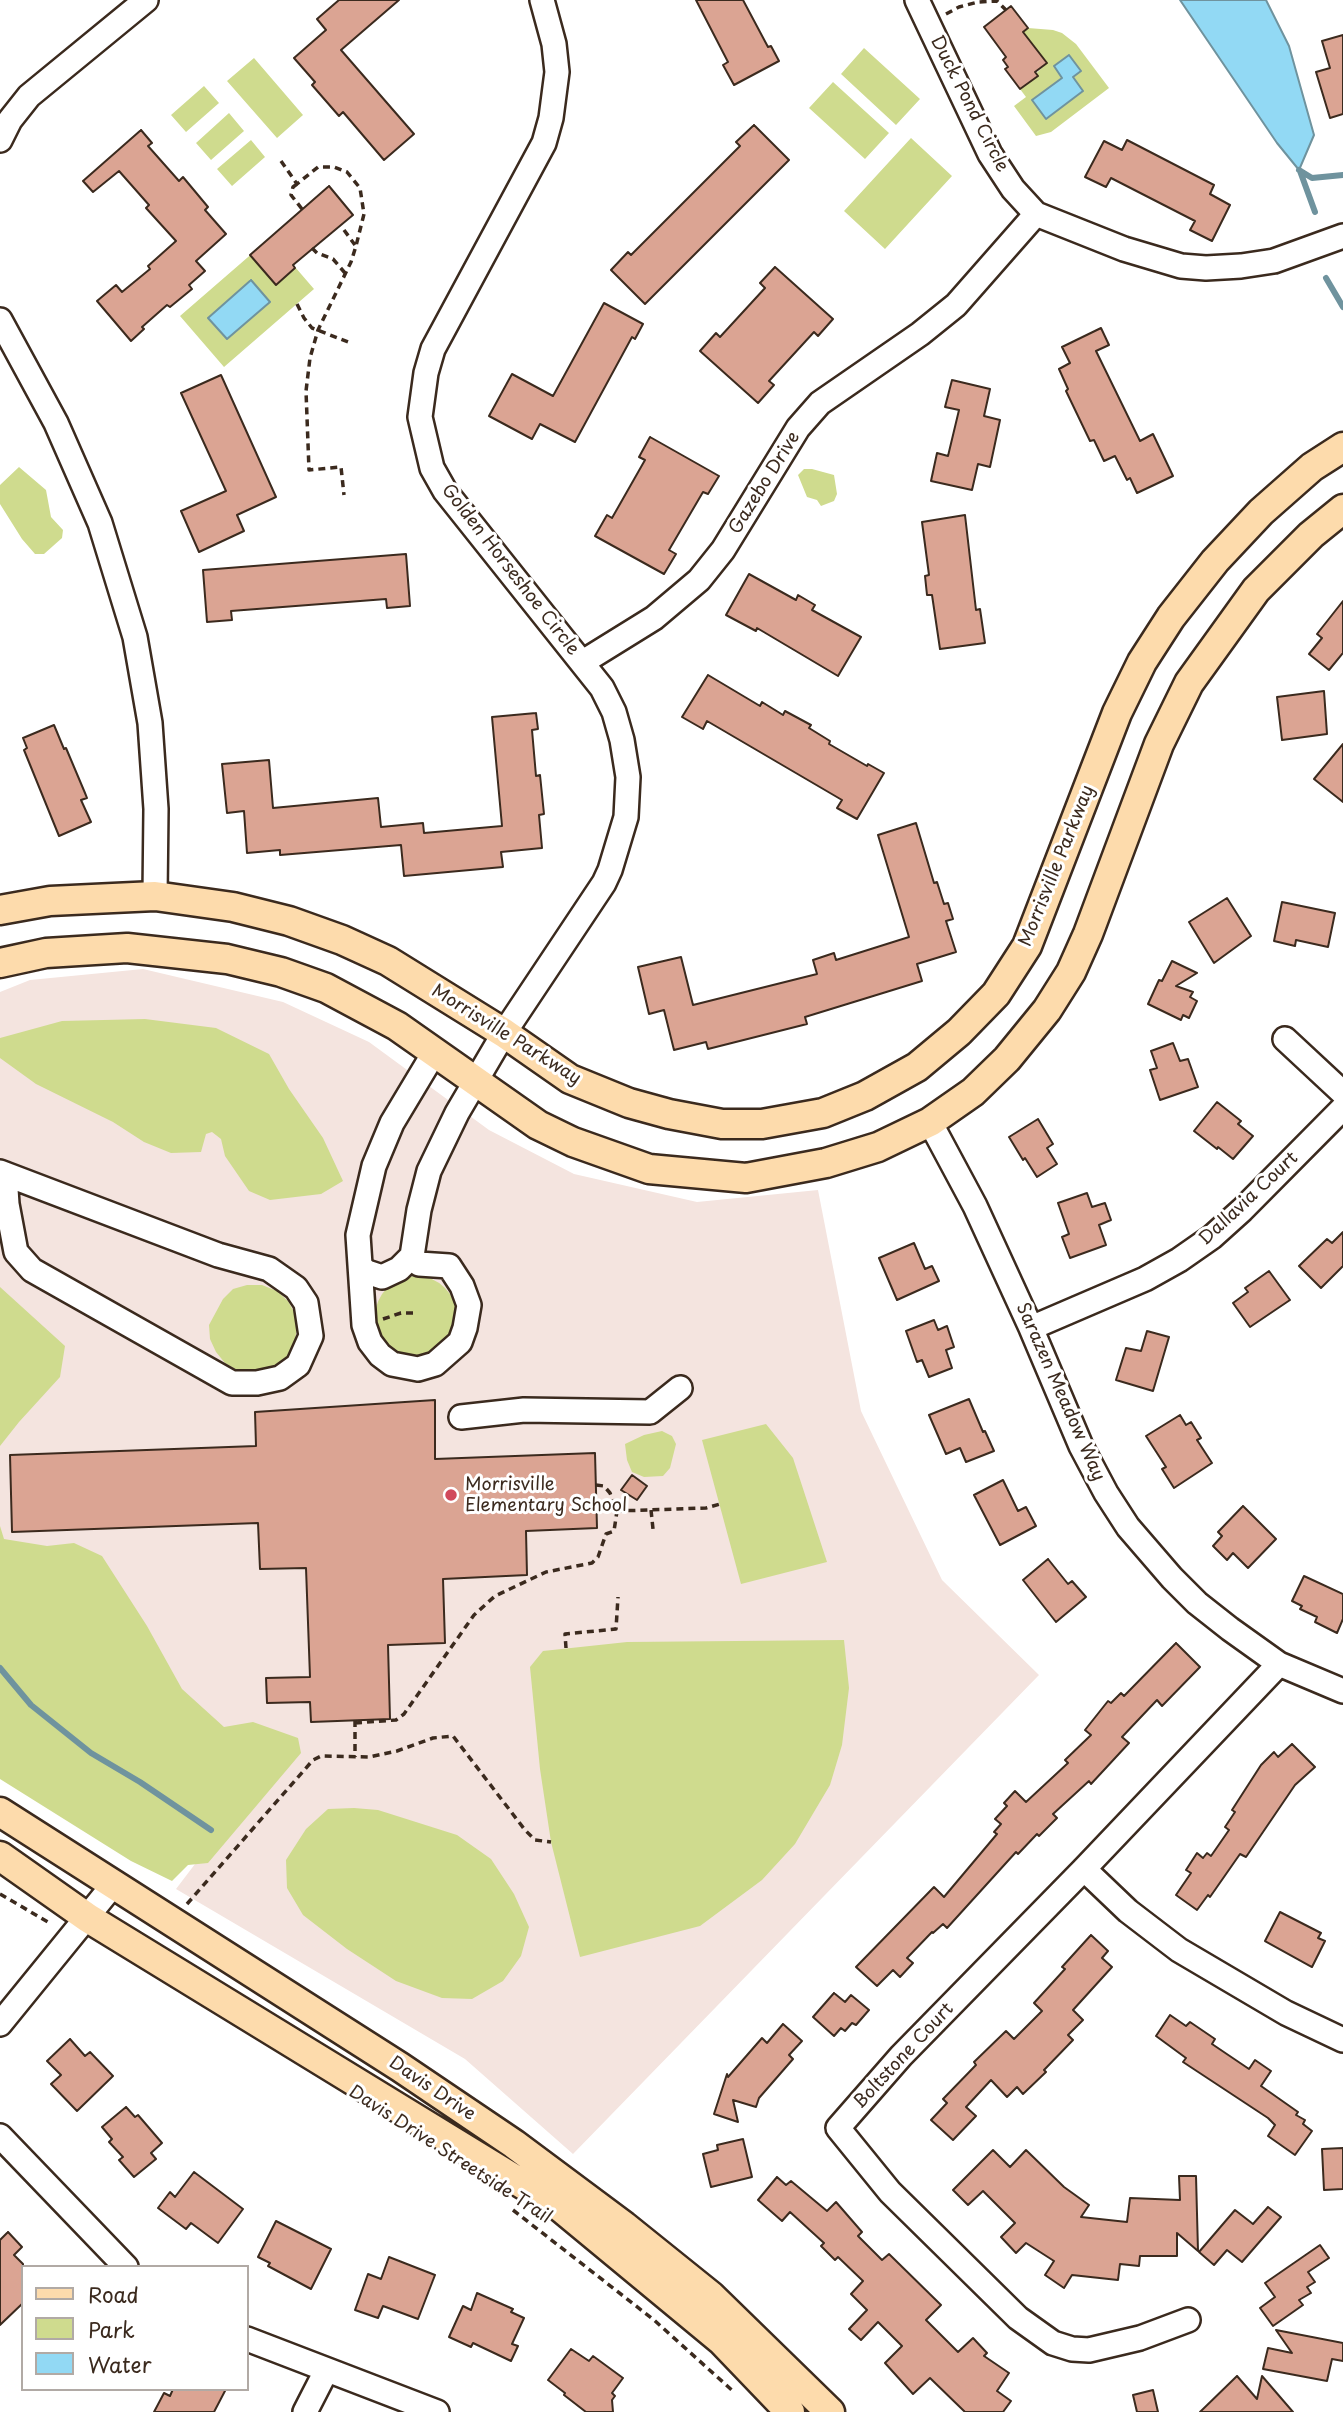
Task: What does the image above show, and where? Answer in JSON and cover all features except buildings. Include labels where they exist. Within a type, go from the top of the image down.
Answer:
[{"type":"main road","name":"Morrisville Parkway","points":[[0,909],[50,901],[155,896],[233,907],[289,921],[342,940],[388,961],[504,1033],[570,1079],[629,1103],[668,1114],[722,1124],[762,1124],[823,1113],[865,1096],[918,1067],[959,1032],[996,994],[1027,946],[1117,713],[1142,662],[1171,617],[1215,561],[1261,512],[1312,467],[1343,447]]},
{"type":"main road","points":[[0,963],[46,953],[127,948],[227,959],[281,972],[326,988],[397,1026],[538,1125],[573,1142],[649,1169],[746,1178],[826,1163],[878,1147],[930,1122],[973,1091],[1007,1059],[1047,1010],[1071,972],[1088,934],[1159,744],[1189,682],[1255,590],[1311,535],[1343,509]]},
{"type":"main road","name":"Davis Drive","points":[[0,1812],[514,2144],[711,2296],[830,2412]]},
{"type":"main road","name":"Davis Drive","points":[[0,1856],[88,1918],[559,2207],[722,2341],[790,2412]]},
{"type":"street","points":[[0,140],[10,120],[29,96],[146,0]]},
{"type":"street","name":"Golden Horseshoe Circle","points":[[412,1256],[419,1210],[429,1171],[457,1113],[504,1033],[604,883],[611,870],[626,817],[628,777],[622,740],[614,712],[602,688],[445,491],[432,468],[420,417],[426,373],[433,349],[544,143],[551,118],[557,72],[554,44],[542,0]]},
{"type":"street","name":"Duck Pond Circle","points":[[917,0],[990,154],[1013,189],[1036,214],[1124,249],[1181,266],[1229,267],[1275,261],[1343,236]]},
{"type":"street","name":"Gazebo Drive","points":[[583,662],[654,618],[699,580],[723,550],[786,446],[820,403],[920,334],[956,305],[1036,214]]},
{"type":"street","points":[[0,320],[56,422],[100,523],[135,637],[150,723],[156,809],[155,896]]},
{"type":"street","points":[[1285,1039],[1343,1094]]},
{"type":"street","points":[[361,1267],[382,1277],[399,1269],[412,1256],[419,1264],[449,1266],[456,1274],[469,1305],[466,1328],[460,1342],[435,1364],[418,1369],[405,1368],[392,1364],[380,1355],[370,1342],[364,1325],[358,1235],[374,1166],[392,1123],[435,1053]]},
{"type":"street","name":"Dallavia Court","points":[[1031,1328],[1145,1279],[1212,1237],[1343,1108]]},
{"type":"street","name":"Sarazen Meadow Way","points":[[930,1122],[975,1206],[1031,1328],[1080,1446],[1105,1493],[1128,1527],[1197,1603],[1279,1664],[1343,1691]]},
{"type":"street","points":[[3,1173],[218,1255],[269,1269],[296,1288],[306,1303],[311,1336],[298,1365],[280,1377],[257,1382],[232,1383],[32,1270],[16,1252],[3,1173]]},
{"type":"street","points":[[461,1417],[524,1410],[650,1412],[680,1388]]},
{"type":"street","name":"Boltstone Court","points":[[1188,2320],[1140,2338],[1089,2350],[1072,2349],[1053,2343],[1018,2318],[890,2192],[838,2128],[901,2056],[1279,1664]]},
{"type":"street","points":[[1084,1869],[1128,1911],[1179,1950],[1286,2013],[1343,2040]]},
{"type":"street","points":[[0,2024],[113,1885]]},
{"type":"street","points":[[0,2136],[124,2265]]},
{"type":"street","points":[[248,2339],[437,2412]]},
{"type":"street","points":[[305,2412],[326,2371]]},
{"type":"path","points":[[929,24],[959,7],[978,2],[997,2],[1006,10]]},
{"type":"path","points":[[281,162],[298,184]]},
{"type":"path","points":[[302,209],[291,195],[293,187],[318,167],[334,167],[346,172],[360,188],[364,214],[356,246],[318,330],[310,358],[306,391],[309,470],[339,465],[344,495]]},
{"type":"path","points":[[344,230],[356,246]]},
{"type":"path","points":[[312,248],[334,260],[345,273]]},
{"type":"path","points":[[297,304],[312,328],[351,343]]},
{"type":"path","points":[[364,1325],[401,1313],[413,1313]]},
{"type":"path","points":[[355,1757],[355,1722],[396,1720],[404,1714],[458,1634],[495,1595],[546,1572],[592,1563],[598,1557],[606,1534],[614,1531],[618,1511],[610,1493],[604,1486],[596,1485]]},
{"type":"path","points":[[618,1511],[706,1508],[720,1504]]},
{"type":"path","points":[[651,1510],[653,1529]]},
{"type":"path","points":[[566,1648],[565,1634],[616,1629],[618,1597]]},
{"type":"path","points":[[173,1922],[201,1885],[313,1760],[321,1756],[355,1757],[388,1753],[433,1738],[453,1736],[535,1840],[551,1842]]},
{"type":"path","points":[[0,1894],[40,1917]]},
{"type":"path","name":"Davis Drive Streetside Trail","points":[[507,2205],[654,2320],[743,2400]]},
{"type":"shaded area","name":"Morrisville Elementary School","points":[[143,969],[283,1002],[369,1042],[489,1130],[574,1174],[697,1202],[818,1190],[861,1411],[942,1580],[1039,1675],[573,2154],[465,2059],[176,1889],[233,1814],[0,1618],[0,992],[30,980]]},
{"type":"green space","points":[[1028,28],[1062,33],[1076,44],[1109,88],[1051,132],[1036,136],[1014,106],[1026,97],[1020,89],[1047,63],[1023,32]]},
{"type":"green space","points":[[864,48],[920,99],[896,125],[841,74]]},
{"type":"green space","points":[[254,58],[303,115],[277,138],[227,81]]},
{"type":"green space","points":[[833,82],[889,133],[865,159],[809,108]]},
{"type":"green space","points":[[204,86],[219,103],[186,132],[171,115]]},
{"type":"green space","points":[[229,113],[244,131],[211,160],[196,143]]},
{"type":"green space","points":[[911,138],[952,176],[885,249],[844,211]]},
{"type":"green space","points":[[251,140],[265,157],[232,186],[217,169]]},
{"type":"green space","points":[[270,238],[314,289],[224,367],[180,316]]},
{"type":"green space","points":[[19,467],[46,490],[51,517],[63,530],[62,538],[44,554],[35,554],[0,504],[0,485]]},
{"type":"green space","points":[[804,469],[834,475],[837,494],[834,501],[821,506],[817,500],[807,497],[798,475]]},
{"type":"green space","points":[[145,1019],[216,1028],[269,1054],[289,1089],[323,1138],[343,1181],[321,1194],[270,1200],[249,1191],[225,1156],[221,1139],[212,1132],[206,1134],[201,1152],[171,1153],[144,1142],[113,1122],[36,1084],[0,1058],[0,1038],[62,1021]]},
{"type":"green space","points":[[416,1276],[432,1279],[445,1288],[454,1301],[457,1317],[454,1333],[445,1346],[432,1355],[416,1358],[400,1355],[387,1346],[378,1333],[375,1317],[378,1301],[387,1288],[400,1279]]},
{"type":"green space","points":[[262,1285],[277,1291],[288,1301],[295,1314],[297,1329],[288,1356],[264,1371],[237,1370],[225,1363],[210,1339],[209,1325],[223,1299],[233,1289]]},
{"type":"green space","points":[[0,1287],[65,1346],[60,1377],[0,1446]]},
{"type":"green space","points":[[766,1424],[793,1458],[827,1562],[741,1584],[702,1440]]},
{"type":"green space","points":[[662,1431],[672,1436],[676,1444],[670,1468],[663,1476],[644,1477],[632,1472],[625,1444],[644,1435]]},
{"type":"green space","points":[[0,1526],[4,1539],[47,1546],[74,1543],[102,1556],[147,1626],[182,1689],[224,1727],[253,1722],[298,1738],[301,1753],[208,1863],[188,1865],[172,1881],[131,1861],[0,1779]]},
{"type":"green space","points":[[844,1640],[849,1688],[842,1745],[830,1785],[795,1844],[762,1880],[700,1926],[580,1957],[551,1842],[540,1769],[530,1667],[543,1651],[627,1642]]},
{"type":"green space","points":[[328,1809],[378,1810],[457,1835],[491,1859],[514,1894],[529,1927],[521,1956],[503,1981],[472,1999],[442,1998],[396,1981],[347,1949],[303,1915],[287,1888],[286,1860],[306,1829]]},
{"type":"water","points":[[1180,0],[1266,0],[1289,46],[1314,135],[1299,170],[1277,143]]},
{"type":"water","points":[[1069,55],[1081,71],[1073,77],[1083,91],[1046,119],[1032,100],[1062,78],[1054,66]]},
{"type":"water","points":[[251,280],[270,302],[227,339],[208,318]]},
{"type":"waterway","points":[[1299,170],[1312,178],[1343,175]]},
{"type":"waterway","points":[[1300,171],[1315,212]]},
{"type":"waterway","points":[[1326,278],[1343,307]]},
{"type":"waterway","points":[[0,1668],[31,1705],[91,1753],[211,1830]]},
{"type":"place","name":"Morrisville Elementary School","points":[[451,1495]]}]
